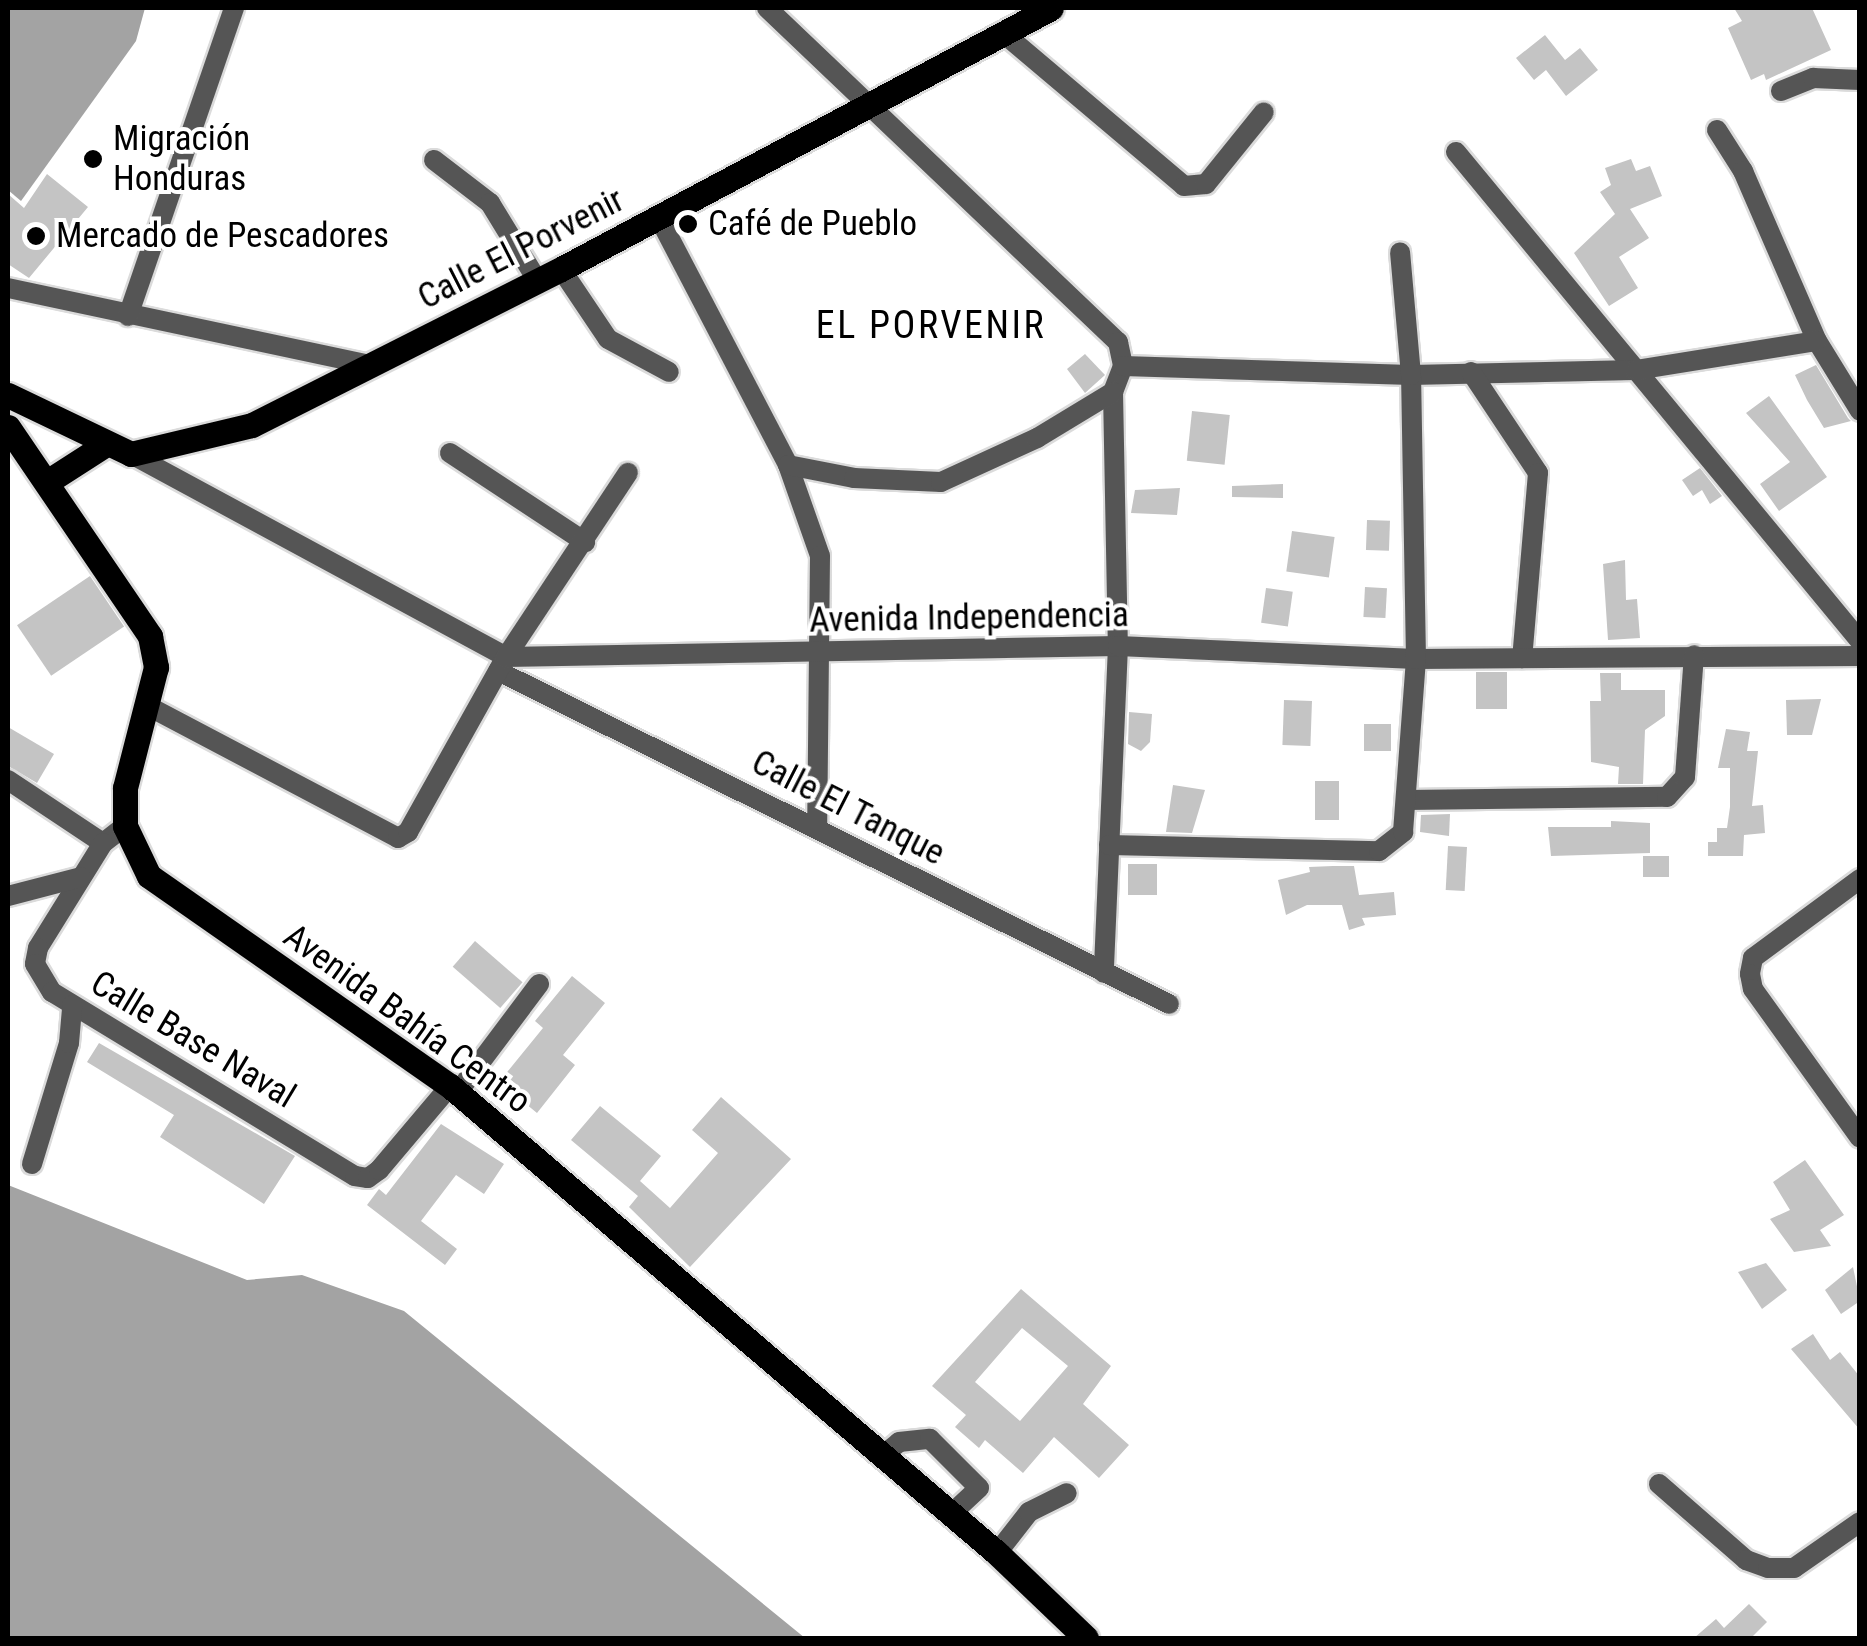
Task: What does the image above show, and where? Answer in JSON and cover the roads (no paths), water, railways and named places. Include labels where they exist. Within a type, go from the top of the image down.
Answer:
[{"type":"main road","name":"Calle El Porvenir","points":[[8,395],[103,446],[131,454],[252,424],[659,218],[869,100],[1051,8]]},
{"type":"main road","name":"Avenida Bahía Centro","points":[[8,427],[140,613],[156,666],[125,788],[125,826],[149,876],[454,1089],[998,1553],[1086,1638]]},
{"type":"main road","points":[[46,482],[103,446]]},
{"type":"street","points":[[128,316],[234,8]]},
{"type":"street","points":[[767,8],[869,100],[1118,342],[1123,366],[1113,392],[1118,646],[1104,973]]},
{"type":"street","points":[[1002,32],[1184,186],[1206,184],[1264,112]]},
{"type":"street","points":[[1781,91],[1812,78],[1860,80]]},
{"type":"street","points":[[1717,130],[1743,170],[1817,341],[1860,411]]},
{"type":"street","points":[[1456,152],[1860,641]]},
{"type":"street","points":[[434,160],[490,203],[537,280]]},
{"type":"street","points":[[659,218],[788,465],[820,556],[822,653],[817,828]]},
{"type":"street","points":[[1109,845],[1379,852],[1403,832],[1416,659],[1411,375],[1400,252]]},
{"type":"street","points":[[561,269],[608,339],[669,372]]},
{"type":"street","points":[[8,288],[371,365]]},
{"type":"street","points":[[1123,366],[1411,375],[1636,370],[1817,341]]},
{"type":"street","points":[[1471,372],[1538,473],[1522,658]]},
{"type":"street","points":[[788,465],[854,478],[941,482],[1037,438],[1113,392]]},
{"type":"street","name":"Avenida Independencia","points":[[131,454],[502,664],[1118,646],[1416,659],[1860,656]]},
{"type":"street","points":[[450,454],[585,542]]},
{"type":"street","points":[[146,705],[398,838],[408,832],[502,664],[628,473]]},
{"type":"street","points":[[1407,800],[1666,797],[1684,777],[1694,655]]},
{"type":"street","name":"Calle El Tanque","points":[[502,664],[817,828],[1169,1004]]},
{"type":"street","points":[[8,780],[102,844]]},
{"type":"street","name":"Calle Base Naval","points":[[125,826],[102,844],[81,877],[35,964],[40,980],[72,1005],[356,1176],[368,1178],[379,1170],[454,1089],[539,984]]},
{"type":"street","points":[[8,896],[81,877]]},
{"type":"street","points":[[1860,879],[1754,958],[1750,974],[1752,989],[1860,1138]]},
{"type":"street","points":[[32,1164],[69,1043],[72,1005]]},
{"type":"street","points":[[882,1456],[916,1438],[942,1449],[980,1488],[952,1514]]},
{"type":"street","points":[[1658,1484],[1746,1560],[1768,1568],[1794,1568],[1860,1522]]},
{"type":"street","points":[[998,1553],[1028,1512],[1067,1493]]},
{"type":"place","name":"Migración Honduras","points":[[93,159]]},
{"type":"place","name":"Café de Pueblo","points":[[688,224]]},
{"type":"place","name":"Mercado de Pescadores","points":[[36,236]]},
{"type":"district","name":"EL PORVENIR","points":[[931,326]]}]
